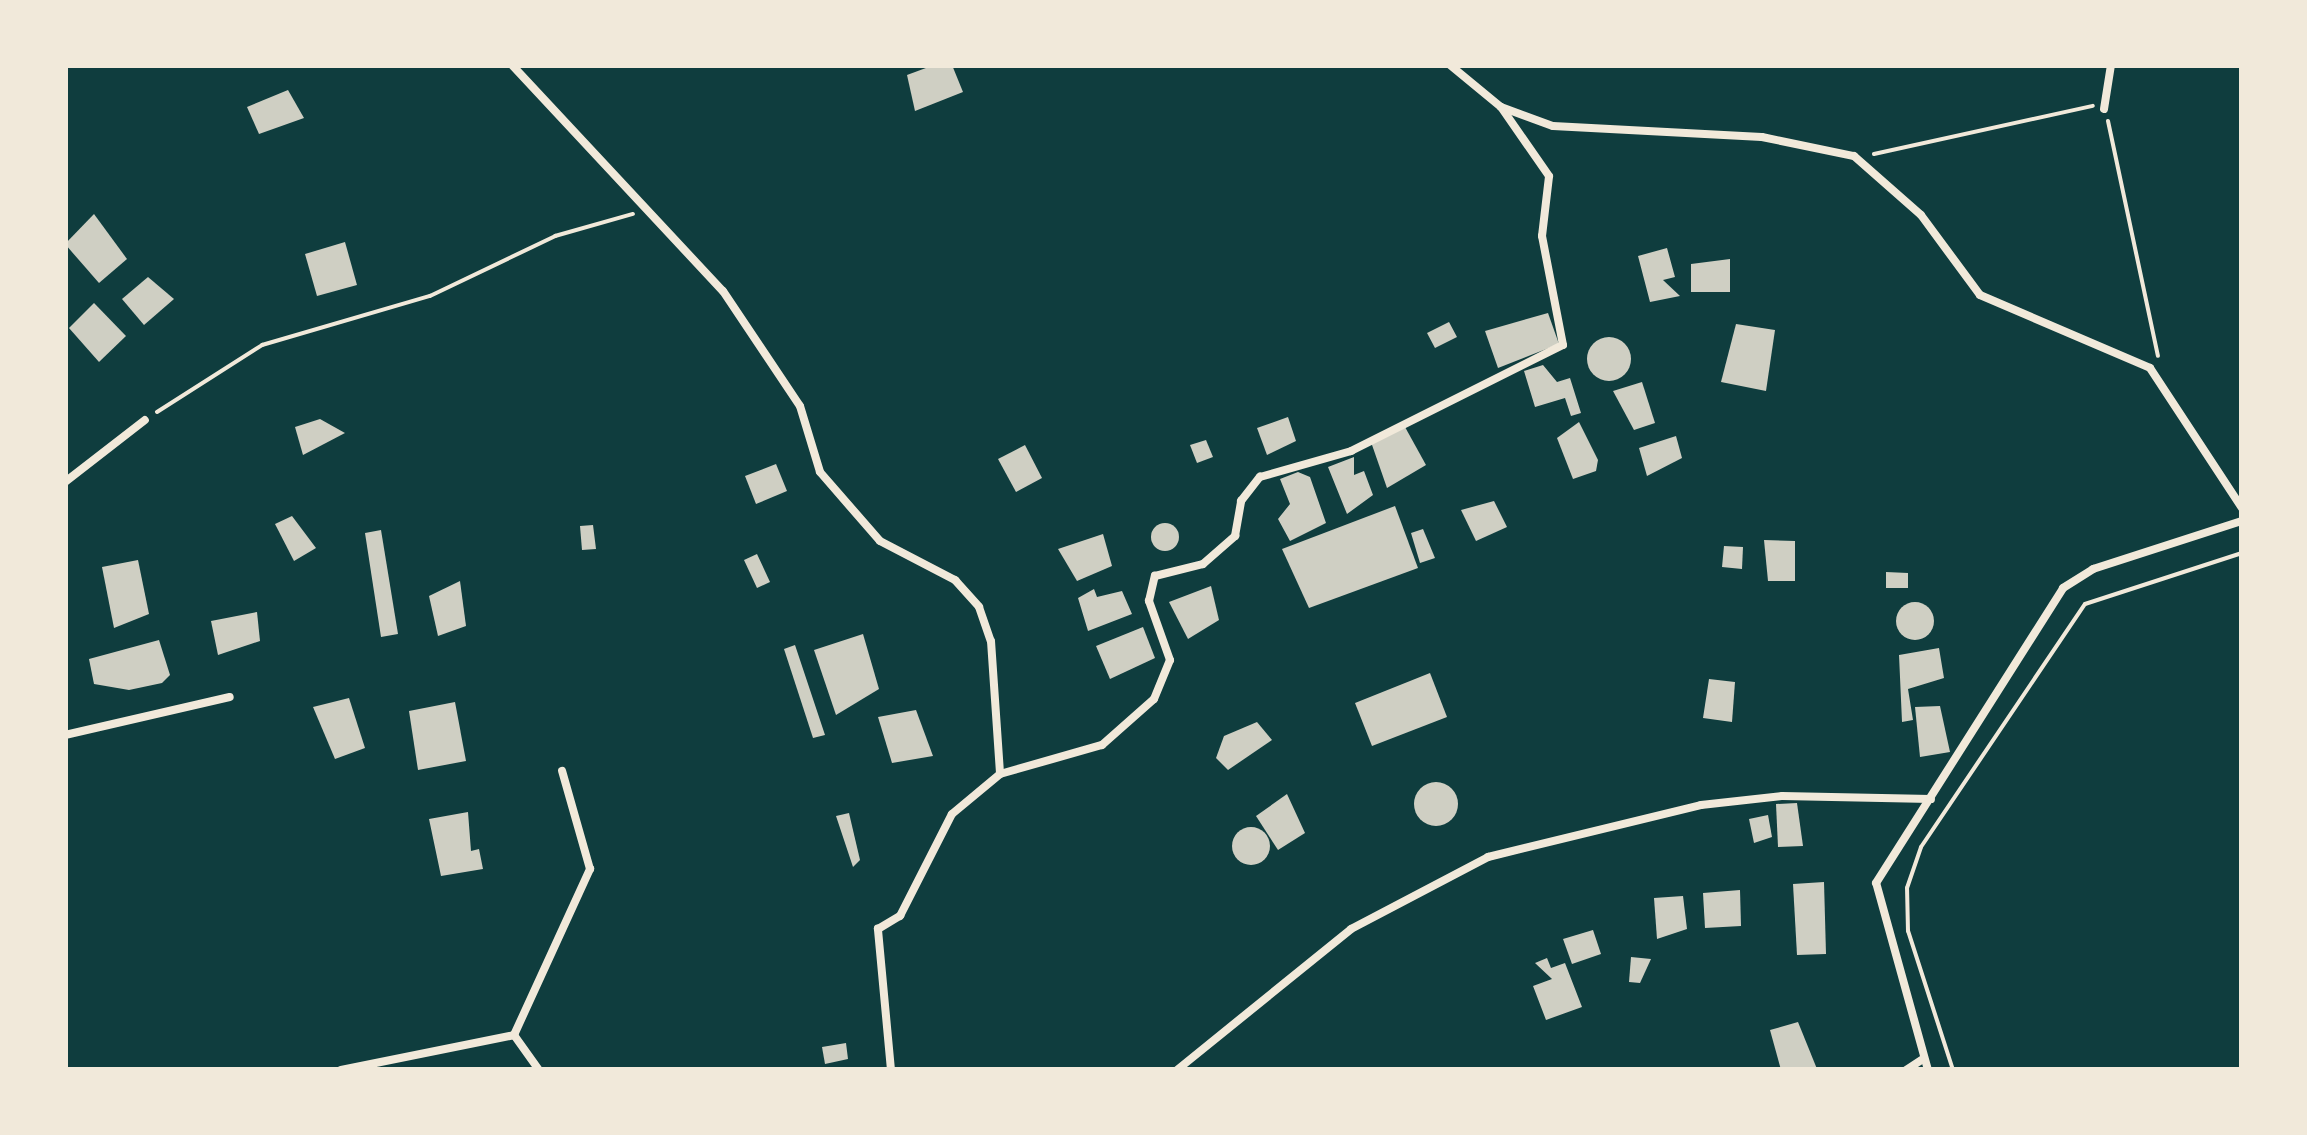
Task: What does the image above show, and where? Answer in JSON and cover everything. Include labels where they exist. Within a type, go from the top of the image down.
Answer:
[{"type":"street","points":[[512,65],[723,291],[800,406],[820,472],[880,541],[955,580],[979,607],[991,641],[1000,774]]},
{"type":"street","points":[[891,1070],[878,929],[900,916],[952,814],[1000,774],[1102,745],[1154,699],[1170,660],[1149,586],[1203,564],[1235,536],[1249,485],[1351,451],[1563,345],[1542,236],[1549,176],[1501,107],[1450,65]]},
{"type":"street","points":[[2104,109],[2110,65]]},
{"type":"street","points":[[1501,107],[1553,126],[1762,137],[1854,156],[1920,216],[1980,295],[2104,343],[2164,386],[2242,508]]},
{"type":"street","points":[[65,482],[145,420]]},
{"type":"street","points":[[1928,1070],[1873,892],[2063,588],[2092,569],[2242,521]]},
{"type":"street","points":[[65,735],[230,696]]},
{"type":"street","points":[[514,1035],[590,869],[562,771]]},
{"type":"street","points":[[1176,1070],[1351,929],[1488,857],[1702,805],[1782,796],[1932,798]]},
{"type":"street","points":[[341,1070],[514,1035]]},
{"type":"street","points":[[514,1035],[539,1070]]},
{"type":"street","points":[[1906,1070],[1923,1058]]},
{"type":"lane","points":[[1953,1070],[1907,920],[1921,846],[2085,604],[2242,553]]},
{"type":"path","points":[[1854,156],[2004,120],[2104,109],[2164,386]]},
{"type":"path","points":[[145,420],[262,345],[430,296],[555,236],[648,212]]},
{"type":"building","points":[[934,65],[952,65],[963,92],[915,111],[907,75]]},
{"type":"building","points":[[288,90],[304,118],[259,134],[247,107]]},
{"type":"building","points":[[94,214],[127,259],[99,283],[65,244]]},
{"type":"building","points":[[345,242],[357,285],[317,296],[305,254]]},
{"type":"building","points":[[1667,248],[1675,277],[1663,280],[1680,296],[1650,302],[1638,256]]},
{"type":"building","points":[[1730,259],[1730,292],[1691,292],[1691,264]]},
{"type":"building","points":[[148,277],[174,299],[144,325],[122,299]]},
{"type":"building","points":[[94,303],[126,336],[99,362],[69,328]]},
{"type":"building","points":[[1548,313],[1559,344],[1498,368],[1485,331]]},
{"type":"building","points":[[1449,322],[1457,337],[1435,348],[1427,333]]},
{"type":"building","points":[[1736,324],[1775,330],[1766,391],[1721,382]]},
{"type":"building","points":[[1609,337],[1625,343],[1631,359],[1625,375],[1609,381],[1593,375],[1587,359],[1593,343]]},
{"type":"building","points":[[1543,365],[1557,382],[1570,378],[1581,413],[1571,416],[1565,398],[1535,407],[1524,371]]},
{"type":"building","points":[[1642,382],[1655,423],[1634,430],[1613,391]]},
{"type":"building","points":[[1288,417],[1296,441],[1267,455],[1257,428]]},
{"type":"building","points":[[320,419],[345,433],[303,455],[295,427]]},
{"type":"building","points":[[1579,422],[1598,460],[1596,471],[1573,479],[1557,438]]},
{"type":"building","points":[[1405,427],[1426,465],[1387,488],[1371,442]]},
{"type":"building","points":[[1676,436],[1682,458],[1647,476],[1639,448]]},
{"type":"building","points":[[1206,440],[1213,457],[1197,463],[1190,445]]},
{"type":"building","points":[[1025,445],[1042,478],[1016,492],[998,459]]},
{"type":"building","points":[[1354,457],[1354,475],[1364,471],[1373,495],[1347,514],[1328,467]]},
{"type":"building","points":[[776,464],[787,491],[756,504],[745,476]]},
{"type":"building","points":[[1298,472],[1310,477],[1326,523],[1290,541],[1278,519],[1290,504],[1280,479]]},
{"type":"building","points":[[1494,501],[1507,527],[1476,541],[1461,510]]},
{"type":"building","points":[[1395,506],[1418,568],[1309,608],[1282,549]]},
{"type":"building","points":[[292,516],[316,548],[294,561],[275,524]]},
{"type":"building","points":[[1165,523],[1175,527],[1179,537],[1175,547],[1165,551],[1155,547],[1151,537],[1155,527]]},
{"type":"building","points":[[593,525],[596,549],[582,550],[580,526]]},
{"type":"building","points":[[1423,529],[1435,558],[1420,563],[1411,533]]},
{"type":"building","points":[[381,530],[398,634],[381,637],[365,533]]},
{"type":"building","points":[[1103,534],[1112,566],[1077,581],[1058,549]]},
{"type":"building","points":[[1764,540],[1795,541],[1795,581],[1768,581]]},
{"type":"building","points":[[1724,546],[1743,547],[1742,569],[1722,567]]},
{"type":"building","points":[[757,554],[770,582],[757,588],[744,560]]},
{"type":"building","points":[[138,560],[149,614],[114,628],[102,567]]},
{"type":"building","points":[[1886,572],[1908,573],[1908,588],[1886,588]]},
{"type":"building","points":[[460,581],[466,626],[438,636],[429,596]]},
{"type":"building","points":[[1211,586],[1219,620],[1188,639],[1169,602]]},
{"type":"building","points":[[1094,589],[1097,597],[1122,591],[1132,614],[1088,631],[1078,598]]},
{"type":"building","points":[[1915,602],[1929,607],[1934,621],[1929,635],[1915,640],[1901,635],[1896,621],[1901,607]]},
{"type":"building","points":[[257,612],[260,641],[218,655],[211,621]]},
{"type":"building","points":[[1143,627],[1155,658],[1110,679],[1096,646]]},
{"type":"building","points":[[863,634],[879,689],[836,715],[814,650]]},
{"type":"building","points":[[159,640],[170,675],[162,683],[129,690],[94,684],[89,659]]},
{"type":"building","points":[[795,645],[825,735],[813,738],[784,649]]},
{"type":"building","points":[[1939,648],[1944,678],[1908,689],[1913,720],[1902,722],[1899,655]]},
{"type":"building","points":[[1430,673],[1447,717],[1372,746],[1355,703]]},
{"type":"building","points":[[1709,679],[1735,682],[1732,722],[1703,718]]},
{"type":"building","points":[[349,698],[365,748],[335,759],[313,707]]},
{"type":"building","points":[[455,702],[466,761],[418,770],[409,711]]},
{"type":"building","points":[[1940,706],[1950,752],[1920,757],[1915,707]]},
{"type":"building","points":[[916,710],[933,756],[892,763],[878,717]]},
{"type":"building","points":[[1257,722],[1272,740],[1228,770],[1216,758],[1224,736]]},
{"type":"building","points":[[1436,782],[1451,789],[1458,804],[1451,819],[1436,826],[1421,819],[1414,804],[1421,789]]},
{"type":"building","points":[[1287,794],[1305,833],[1278,850],[1256,816]]},
{"type":"building","points":[[1797,803],[1803,846],[1778,847],[1776,804]]},
{"type":"building","points":[[468,812],[471,851],[479,849],[483,869],[441,876],[429,819]]},
{"type":"building","points":[[849,813],[860,860],[853,867],[836,816]]},
{"type":"building","points":[[1768,815],[1772,837],[1754,843],[1749,819]]},
{"type":"building","points":[[1251,827],[1265,832],[1270,846],[1265,860],[1251,865],[1237,860],[1232,846],[1237,832]]},
{"type":"building","points":[[1824,882],[1826,954],[1797,955],[1793,884]]},
{"type":"building","points":[[1740,890],[1741,926],[1705,928],[1703,893]]},
{"type":"building","points":[[1683,896],[1687,929],[1657,939],[1654,898]]},
{"type":"building","points":[[1593,930],[1601,954],[1572,964],[1563,939]]},
{"type":"building","points":[[1631,957],[1651,959],[1640,983],[1629,982]]},
{"type":"building","points":[[1547,958],[1551,968],[1565,963],[1582,1007],[1546,1020],[1533,986],[1552,979],[1535,963]]},
{"type":"building","points":[[1798,1022],[1817,1069],[1781,1070],[1770,1030]]},
{"type":"building","points":[[846,1043],[848,1059],[825,1064],[822,1047]]}]
